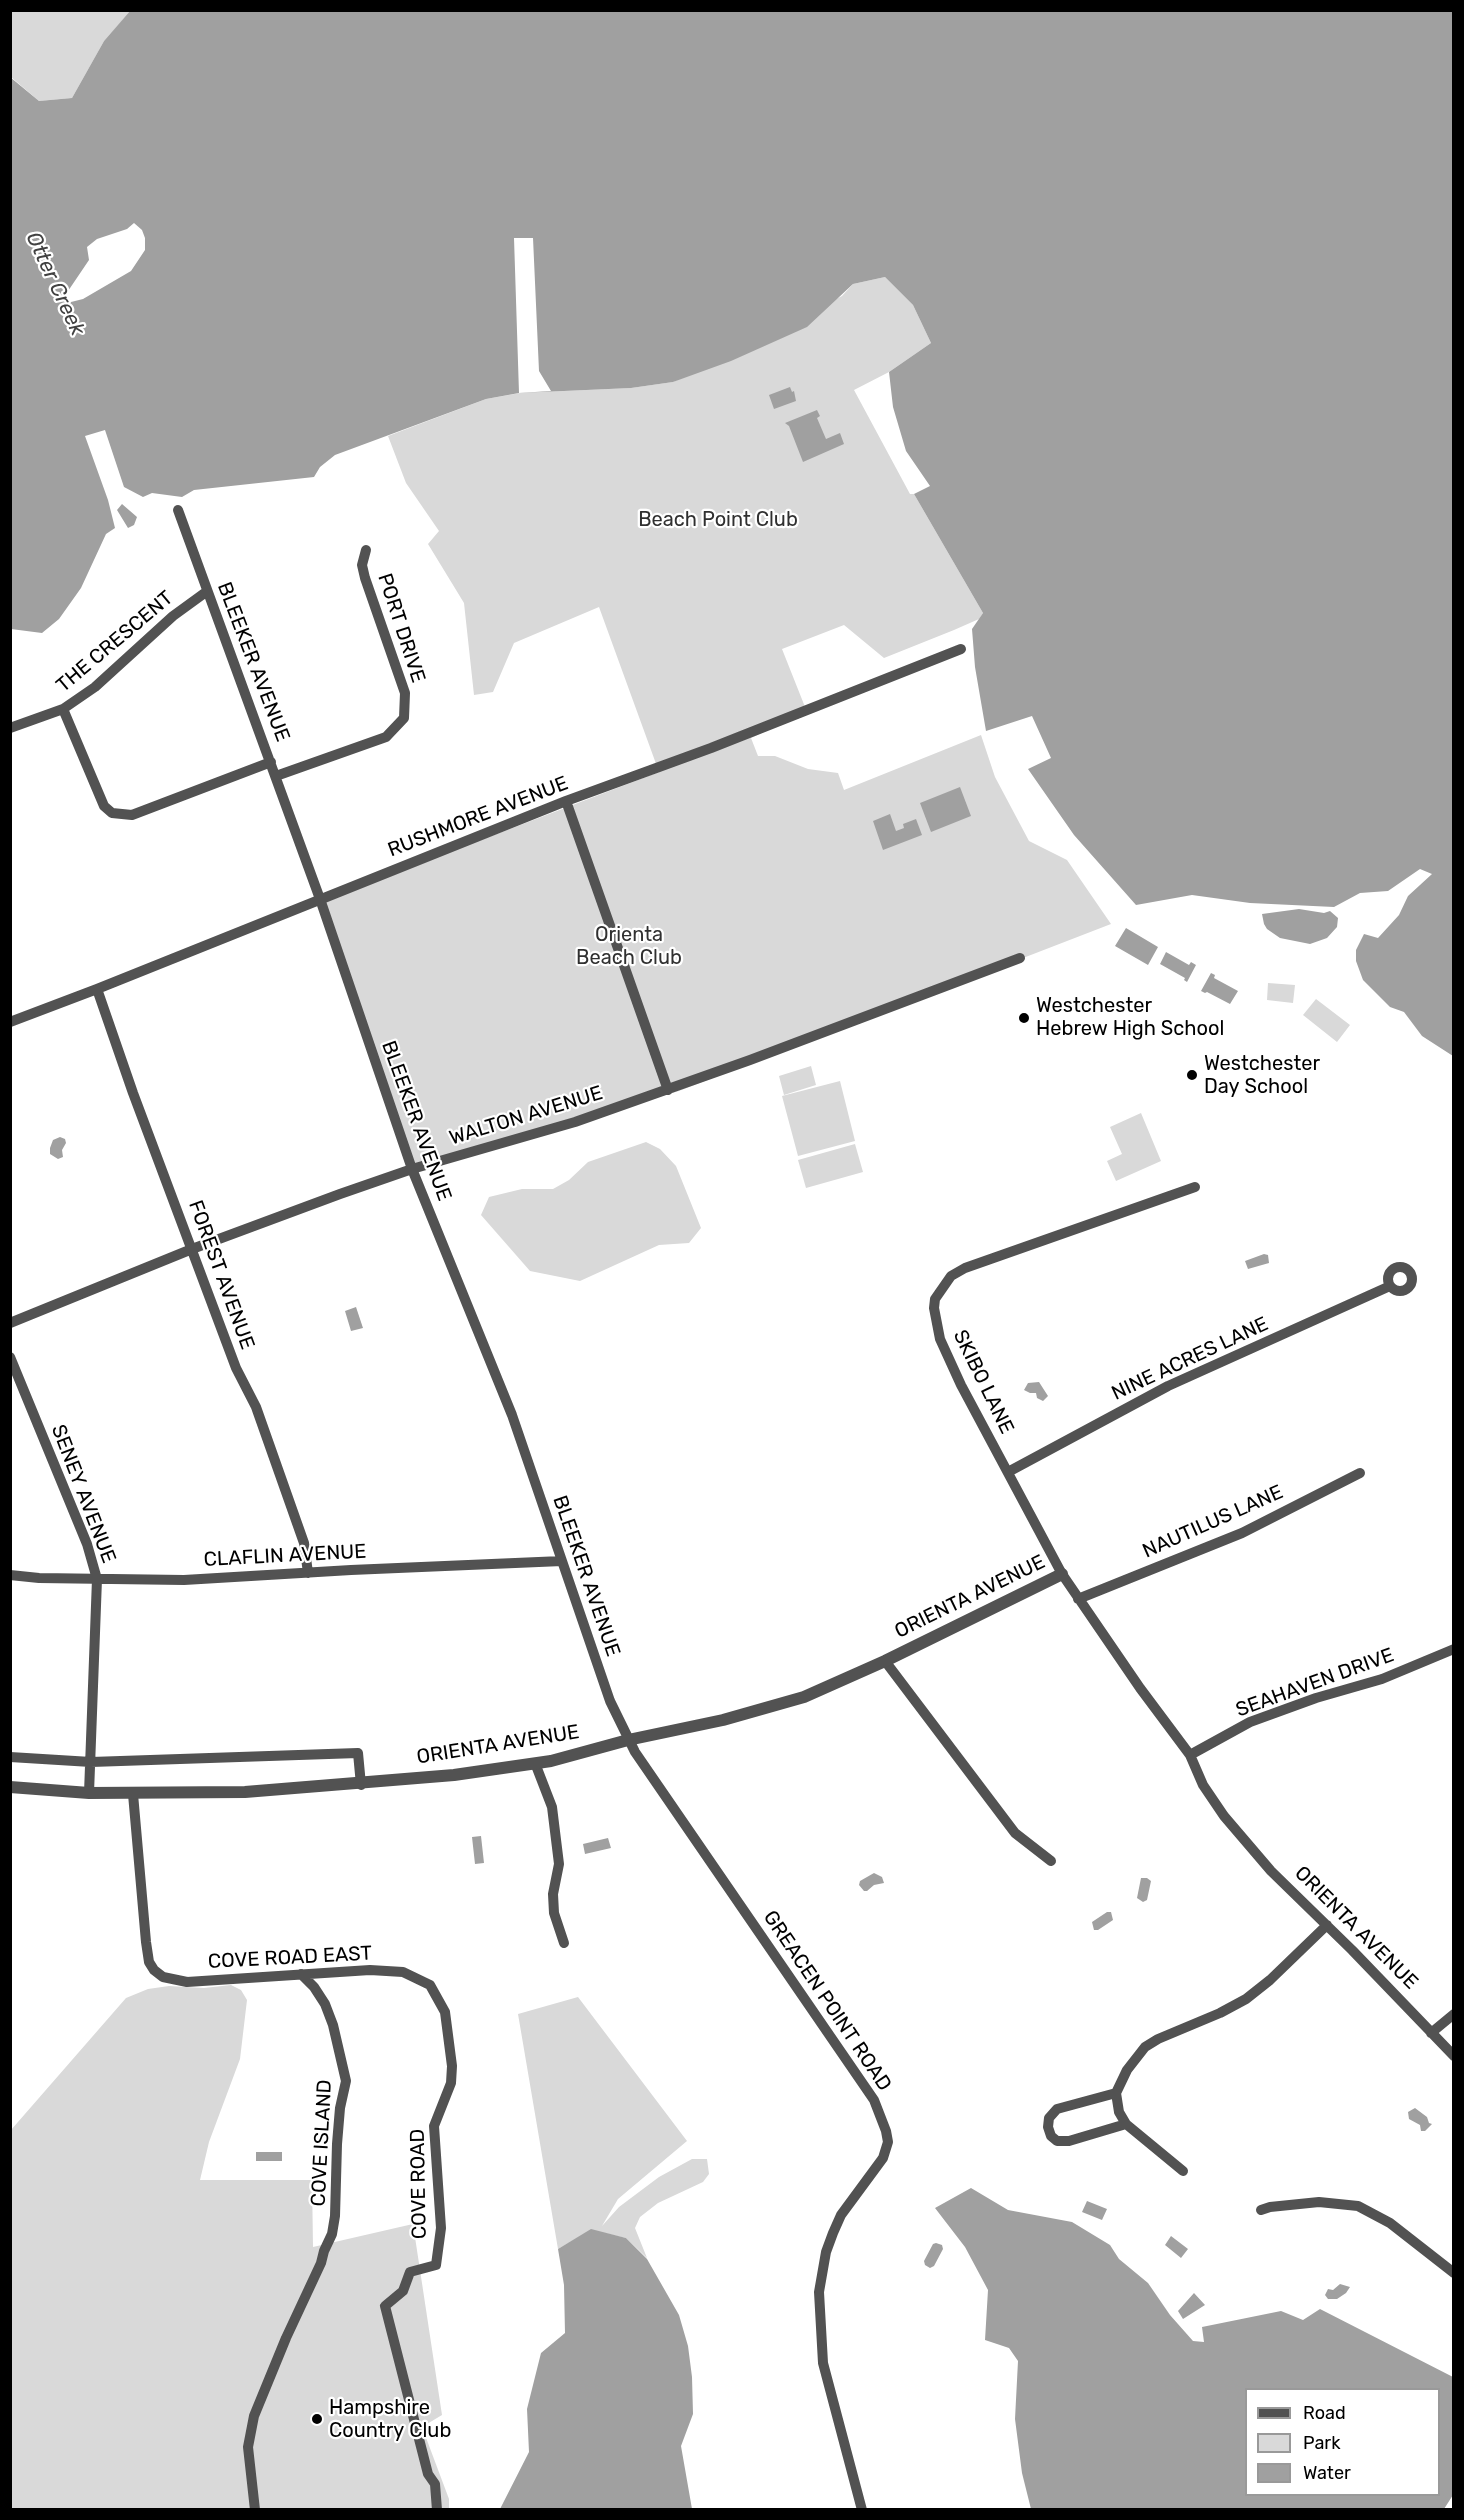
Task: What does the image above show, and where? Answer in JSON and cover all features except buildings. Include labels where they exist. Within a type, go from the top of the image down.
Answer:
[{"type":"street","name":"BLEEKER AVENUE","points":[[178,510],[206,592],[320,898],[412,1169],[512,1415],[610,1701],[628,1740]]},
{"type":"street","name":"PORT DRIVE","points":[[276,776],[386,737],[404,718],[405,693],[362,565],[366,550]]},
{"type":"street","name":"THE CRESCENT","points":[[10,728],[63,709],[95,687],[173,616],[206,592]]},
{"type":"street","name":"RUSHMORE AVENUE","points":[[10,1022],[566,801],[711,748],[961,649]]},
{"type":"street","points":[[63,709],[104,806],[112,813],[132,815],[271,762]]},
{"type":"street","points":[[566,801],[668,1089]]},
{"type":"street","name":"WALTON AVENUE","points":[[10,1323],[192,1249],[412,1169],[575,1122],[1020,958]]},
{"type":"street","name":"FOREST AVENUE","points":[[97,989],[133,1093],[236,1368],[256,1407],[304,1543],[308,1573]]},
{"type":"street","name":"SKIBO LANE","points":[[1062,1574],[961,1385],[940,1339],[934,1308],[935,1299],[951,1276],[965,1268],[1195,1187]]},
{"type":"street","name":"NINE ACRES LANE","points":[[1008,1472],[1168,1386],[1390,1286]]},
{"type":"street","name":"SENEY AVENUE","points":[[10,1357],[78,1529],[87,1544],[97,1579],[89,1793]]},
{"type":"street","name":"NAUTILUS LANE","points":[[1078,1599],[1242,1533],[1360,1473]]},
{"type":"street","name":"CLAFLIN AVENUE","points":[[10,1575],[184,1580],[562,1562]]},
{"type":"street","name":"ORIENTA AVENUE","points":[[10,1787],[133,1794],[245,1792],[361,1785],[536,1763],[723,1720],[804,1697],[885,1661],[1062,1574],[1140,1688],[1190,1755],[1203,1785],[1243,1840],[1454,2056]]},
{"type":"street","name":"SEAHAVEN DRIVE","points":[[1190,1755],[1251,1722],[1316,1698],[1383,1679],[1454,1649]]},
{"type":"street","points":[[885,1661],[1015,1833],[1051,1861]]},
{"type":"street","name":"GREACEN POINT ROAD","points":[[628,1740],[874,2100],[886,2131],[888,2142],[883,2158],[841,2215],[833,2232],[826,2252],[819,2292],[823,2363],[862,2510]]},
{"type":"street","points":[[10,1758],[91,1762],[358,1753],[361,1785]]},
{"type":"street","points":[[536,1763],[552,1807],[559,1864],[553,1894],[554,1913],[564,1943]]},
{"type":"street","name":"COVE ROAD EAST","points":[[133,1794],[146,1942],[154,1971],[163,1977],[188,1982],[370,1970],[403,1972],[419,1978]]},
{"type":"street","points":[[1183,2170],[1126,2124],[1119,2112],[1116,2093],[1127,2070],[1146,2047],[1170,2033],[1220,2013],[1246,1999],[1270,1980],[1327,1925]]},
{"type":"street","name":"COVE ISLAND","points":[[255,2510],[248,2447],[254,2416],[286,2338],[321,2264],[332,2234],[335,2216],[339,2126],[346,2081],[333,2025],[325,2004],[314,1987],[301,1974]]},
{"type":"street","name":"COVE ROAD","points":[[419,1978],[435,1992],[445,2012],[451,2050],[451,2083],[434,2126],[433,2144],[440,2187],[441,2228],[436,2265],[410,2272],[403,2291],[386,2306],[428,2474],[435,2484],[437,2510]]},
{"type":"street","points":[[1431,2033],[1454,2014]]},
{"type":"street","points":[[1116,2093],[1057,2109],[1049,2118],[1048,2127],[1051,2136],[1057,2141],[1069,2141],[1126,2124]]},
{"type":"street","points":[[1262,2210],[1270,2207],[1319,2202],[1358,2206],[1389,2223],[1454,2273]]},
{"type":"green space","points":[[11,11],[131,11],[104,41],[72,98],[39,101],[11,77]]},
{"type":"green space","points":[[885,277],[913,305],[931,343],[889,372],[854,390],[910,494],[914,494],[983,613],[979,619],[884,658],[844,625],[782,649],[807,712],[751,738],[758,756],[775,756],[808,769],[838,773],[844,790],[981,735],[995,777],[1029,841],[1067,860],[1111,924],[679,1091],[416,1169],[324,900],[659,772],[599,607],[514,643],[493,692],[474,695],[464,603],[428,544],[439,531],[406,483],[388,436],[486,399],[520,393],[631,388],[673,382],[842,296],[853,284]]},
{"type":"green space","points":[[1268,983],[1295,985],[1293,1003],[1267,1000]]},
{"type":"green space","points":[[1316,999],[1350,1025],[1337,1042],[1303,1015]]},
{"type":"green space","points":[[811,1066],[816,1085],[784,1095],[779,1076]]},
{"type":"green space","points":[[840,1081],[855,1141],[798,1156],[782,1096]]},
{"type":"green space","points":[[1141,1113],[1161,1161],[1116,1181],[1107,1161],[1122,1154],[1110,1127]]},
{"type":"green space","points":[[646,1142],[660,1149],[676,1166],[701,1228],[689,1243],[659,1245],[580,1281],[530,1271],[481,1215],[489,1197],[522,1189],[553,1189],[569,1180],[588,1162]]},
{"type":"green space","points":[[855,1144],[863,1172],[806,1188],[798,1160]]},
{"type":"green space","name":"Hampshire Country Club","points":[[231,1985],[241,1990],[247,2000],[240,2059],[209,2142],[200,2180],[312,2180],[313,2247],[413,2224],[442,2415],[422,2427],[449,2499],[449,2509],[11,2510],[11,2130],[126,1998],[148,1989],[169,1986],[204,1988]]},
{"type":"green space","points":[[578,1997],[687,2141],[618,2199],[602,2226],[619,2207],[659,2177],[692,2159],[707,2159],[709,2174],[703,2182],[658,2203],[640,2217],[635,2228],[647,2258],[626,2238],[591,2230],[558,2249],[518,2014]]},
{"type":"water","name":"Otter Creek","points":[[131,10],[1453,11],[1453,1056],[1422,1036],[1404,1012],[1390,1007],[1363,980],[1356,961],[1356,950],[1364,934],[1378,938],[1399,915],[1408,896],[1432,874],[1420,869],[1388,891],[1360,893],[1334,907],[1250,903],[1192,895],[1136,905],[1074,835],[1028,769],[1051,758],[1032,716],[986,731],[975,667],[972,629],[983,613],[914,494],[930,486],[906,451],[893,407],[889,372],[931,343],[913,305],[885,277],[853,284],[807,327],[731,361],[673,382],[631,388],[519,393],[486,399],[335,455],[320,467],[314,477],[194,490],[182,497],[152,493],[143,497],[124,487],[105,430],[85,436],[108,500],[115,528],[106,534],[81,588],[59,619],[42,633],[11,629],[10,77],[39,101],[72,98],[104,41]],"holes":[[[134,223],[142,230],[145,250],[131,271],[83,299],[67,303],[64,297],[89,260],[87,247],[97,239],[127,229]]]},
{"type":"water","points":[[790,387],[792,392],[794,391],[796,401],[774,409],[769,395]]},
{"type":"water","points":[[817,410],[820,416],[817,418],[826,439],[840,433],[844,444],[803,462],[789,426],[785,423]]},
{"type":"water","points":[[122,504],[137,517],[134,525],[128,528],[117,510]]},
{"type":"water","points":[[960,787],[971,816],[931,832],[920,803]]},
{"type":"water","points":[[890,814],[896,831],[904,828],[903,824],[916,819],[922,835],[883,850],[873,821]]},
{"type":"water","points":[[1299,909],[1324,913],[1330,911],[1338,918],[1337,927],[1327,938],[1310,944],[1280,938],[1264,924],[1262,914]]},
{"type":"water","points":[[1126,928],[1158,947],[1148,965],[1115,946]]},
{"type":"water","points":[[1166,952],[1189,965],[1191,962],[1196,965],[1187,982],[1185,978],[1160,964]]},
{"type":"water","points":[[1211,973],[1215,975],[1214,978],[1238,991],[1230,1004],[1201,991]]},
{"type":"water","points":[[60,1137],[65,1139],[66,1143],[62,1150],[63,1157],[58,1159],[50,1154],[50,1148],[53,1140]]},
{"type":"water","points":[[1264,1254],[1268,1255],[1269,1263],[1248,1269],[1245,1261]]},
{"type":"water","points":[[356,1307],[363,1328],[351,1331],[345,1311]]},
{"type":"water","points":[[1039,1382],[1048,1396],[1043,1401],[1037,1398],[1036,1393],[1024,1390],[1028,1383]]},
{"type":"water","points":[[481,1836],[484,1863],[475,1864],[472,1837]]},
{"type":"water","points":[[608,1838],[611,1848],[585,1854],[583,1844]]},
{"type":"water","points":[[874,1873],[882,1877],[884,1883],[874,1885],[864,1891],[859,1885],[860,1881]]},
{"type":"water","points":[[1141,1878],[1151,1881],[1147,1900],[1143,1902],[1137,1898]]},
{"type":"water","points":[[1107,1912],[1111,1912],[1113,1920],[1098,1930],[1094,1930],[1092,1922]]},
{"type":"water","points":[[1415,2108],[1432,2124],[1425,2131],[1421,2131],[1420,2125],[1409,2119],[1408,2112]]},
{"type":"water","points":[[256,2152],[282,2152],[282,2161],[256,2161]]},
{"type":"water","points":[[971,2188],[1008,2210],[1072,2222],[1110,2245],[1119,2259],[1148,2283],[1170,2315],[1193,2341],[1204,2342],[1202,2327],[1281,2311],[1303,2320],[1320,2309],[1453,2377],[1453,2495],[1444,2509],[1031,2509],[1022,2473],[1015,2419],[1018,2361],[1009,2348],[985,2340],[988,2290],[965,2247],[935,2208]]},
{"type":"water","points":[[1087,2201],[1107,2209],[1102,2220],[1082,2212]]},
{"type":"water","points":[[591,2229],[626,2238],[647,2259],[679,2315],[688,2346],[692,2377],[693,2414],[681,2446],[692,2509],[500,2509],[529,2452],[527,2409],[541,2353],[565,2333],[564,2285],[558,2249]]},
{"type":"water","points":[[1171,2236],[1188,2249],[1181,2258],[1165,2245]]},
{"type":"water","points":[[933,2244],[942,2245],[943,2249],[934,2266],[930,2268],[925,2265],[924,2261]]},
{"type":"water","points":[[1340,2284],[1350,2287],[1337,2299],[1328,2299],[1325,2295],[1328,2289],[1333,2290]]},
{"type":"water","points":[[1194,2293],[1205,2305],[1183,2319],[1178,2311]]},
{"type":"pier","points":[[514,238],[533,238],[539,371],[551,391],[519,393]]},
{"type":"place","name":"Westchester Hebrew High School","points":[[1024,1018]]},
{"type":"place","name":"Westchester Day School","points":[[1192,1075]]},
{"type":"place","name":"Hampshire Country Club","points":[[317,2419]]},
{"type":"park label","name":"Beach Point Club","points":[[718,520]]},
{"type":"park label","name":"Orienta Beach Club","points":[[629,946]]}]
